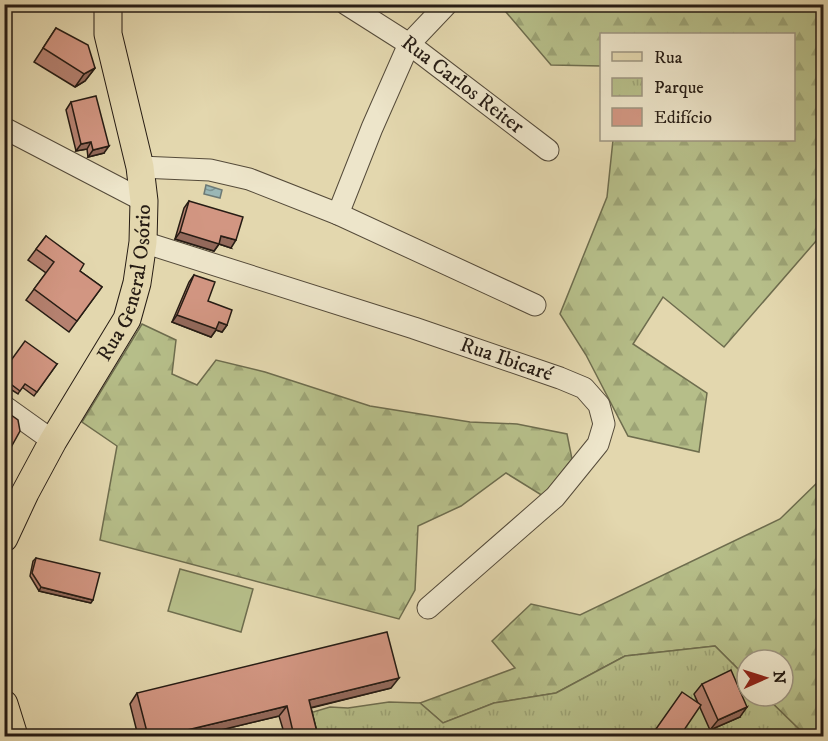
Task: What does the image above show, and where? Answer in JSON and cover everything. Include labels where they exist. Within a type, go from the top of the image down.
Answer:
[{"type":"main road","name":"Rua General Osório","points":[[4,538],[53,441],[127,319],[137,283],[143,242],[144,201],[140,167],[108,34],[108,4]]},
{"type":"main road","points":[[4,704],[14,736]]},
{"type":"street","name":"Rua Carlos Reiter","points":[[346,4],[409,44],[548,150]]},
{"type":"street","points":[[338,214],[409,44],[447,4]]},
{"type":"street","points":[[4,128],[144,201]]},
{"type":"street","points":[[140,167],[210,170],[249,179],[338,214],[535,305]]},
{"type":"street","name":"Rua Ibicaré","points":[[143,242],[414,328],[560,378],[584,388],[599,405],[604,424],[598,444],[555,497],[428,608]]},
{"type":"street","points":[[4,406],[53,441]]},
{"type":"green space","points":[[500,5],[823,5],[823,233],[724,347],[663,297],[633,344],[707,393],[699,452],[628,436],[586,355],[560,314],[607,197],[613,141],[795,141],[795,33],[600,33],[600,66],[551,65]]},
{"type":"green space","points":[[142,324],[176,340],[172,374],[197,385],[216,360],[265,372],[370,406],[470,422],[517,424],[567,434],[572,459],[543,496],[506,473],[461,506],[418,526],[415,590],[399,619],[100,540],[117,446],[82,422]]},
{"type":"green space","points":[[823,477],[823,736],[806,736],[777,708],[795,708],[795,648],[735,648],[735,666],[715,646],[625,656],[556,693],[494,703],[443,723],[420,703],[515,668],[492,641],[531,604],[580,615],[780,519]]},
{"type":"green space","points":[[180,569],[253,589],[241,632],[168,611]]},
{"type":"green space","points":[[715,646],[735,666],[735,708],[777,708],[806,736],[287,736],[283,721],[330,707],[348,708],[389,702],[420,703],[443,723],[494,703],[556,693],[625,656]]},
{"type":"water","points":[[206,185],[222,190],[220,198],[204,194]]},
{"type":"building","points":[[56,28],[88,45],[95,68],[84,74],[43,48]]},
{"type":"building","points":[[96,96],[109,146],[93,150],[91,142],[81,144],[71,102]]},
{"type":"building","points":[[189,201],[243,217],[236,240],[221,236],[219,244],[180,232]]},
{"type":"building","points":[[46,236],[84,264],[80,271],[102,287],[77,321],[34,289],[54,262],[36,249]]},
{"type":"building","points":[[194,275],[215,282],[208,301],[232,310],[227,325],[219,322],[216,329],[177,315]]},
{"type":"building","points":[[25,341],[57,364],[37,392],[25,384],[20,391],[4,379],[4,370]]},
{"type":"building","points":[[4,410],[18,420],[20,431],[4,460]]},
{"type":"building","points":[[36,558],[100,573],[93,600],[41,587],[32,573]]},
{"type":"building","points":[[387,632],[399,678],[309,700],[318,736],[294,736],[287,706],[162,736],[148,736],[137,693]]},
{"type":"building","points":[[731,670],[735,679],[735,708],[745,708],[718,720],[702,684]]},
{"type":"building","points":[[682,692],[701,705],[680,736],[651,736]]}]
